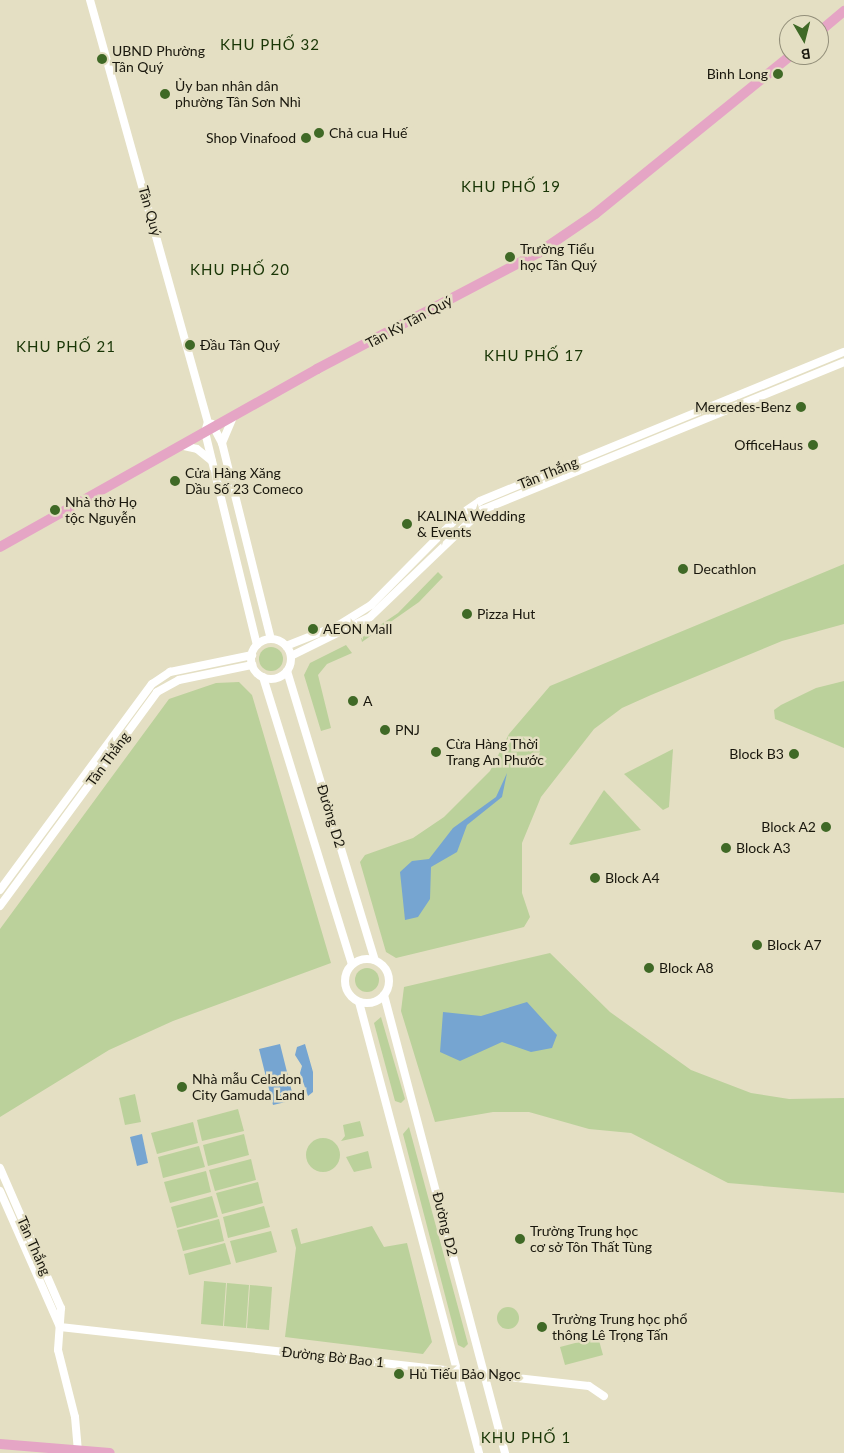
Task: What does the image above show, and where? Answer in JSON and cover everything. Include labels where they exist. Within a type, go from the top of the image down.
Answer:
[{"type":"main road","points":[[829,24],[844,12]]},
{"type":"main road","name":"Tân Kỳ Tân Quý","points":[[0,547],[184,446],[210,427],[234,416],[538,252],[595,214],[779,65]]},
{"type":"main road","points":[[0,1444],[78,1452],[110,1453]]},
{"type":"street","name":"Tân Quý","points":[[90,0],[210,427]]},
{"type":"street","name":"Tân Thắng","points":[[811,372],[844,352]]},
{"type":"street","name":"Tân Thắng","points":[[291,656],[370,617],[406,587],[474,514],[811,372],[844,362]]},
{"type":"street","name":"Tân Thắng","points":[[286,646],[339,625],[382,597],[470,506],[761,393]]},
{"type":"street","points":[[222,443],[234,416]]},
{"type":"street","points":[[210,427],[222,443],[271,639]]},
{"type":"street","points":[[210,427],[213,462],[257,645]]},
{"type":"street","points":[[184,446],[197,448],[213,462]]},
{"type":"street","points":[[271,639],[286,646],[291,656],[287,671],[276,678],[264,677],[252,664],[252,654],[257,645],[271,639]]},
{"type":"street","name":"Tân Thắng","points":[[0,890],[152,684],[170,672],[252,654]]},
{"type":"street","name":"Tân Thắng","points":[[0,906],[157,692],[179,680],[252,664]]},
{"type":"street","name":"Đường D2","points":[[287,671],[375,960]]},
{"type":"street","name":"Đường D2","points":[[264,677],[352,964]]},
{"type":"street","points":[[375,960],[388,974],[384,995],[372,1002],[359,1002],[344,983],[352,964],[375,960]]},
{"type":"street","name":"Đường D2","points":[[384,995],[504,1453]]},
{"type":"street","name":"Đường D2","points":[[359,1002],[479,1453]]},
{"type":"street","name":"Tân Thắng","points":[[0,1168],[61,1308],[58,1350],[75,1417],[78,1452]]},
{"type":"street","name":"Tân Thắng","points":[[0,1191],[60,1327]]},
{"type":"street","name":"Đường Bờ Bao 1","points":[[60,1327],[589,1386],[604,1396]]},
{"type":"green space","points":[[844,564],[844,624],[782,641],[651,695],[622,708],[594,729],[541,797],[522,843],[522,893],[530,917],[524,927],[396,958],[386,952],[360,862],[365,855],[413,838],[444,817],[490,771],[509,734],[550,686]]},
{"type":"green space","points":[[438,572],[443,577],[419,602],[362,642],[361,638],[398,613]]},
{"type":"green space","points":[[346,645],[352,653],[327,664],[318,675],[331,728],[321,731],[304,675],[310,663]]},
{"type":"green space","points":[[271,647],[280,650],[283,659],[280,668],[271,671],[262,668],[259,659],[262,650]]},
{"type":"green space","points":[[844,681],[844,748],[775,719],[774,710],[781,705],[816,688]]},
{"type":"green space","points":[[239,682],[252,695],[331,963],[173,1021],[109,1050],[0,1117],[0,929],[169,699],[216,683]]},
{"type":"green space","points":[[673,749],[669,807],[663,810],[624,774]]},
{"type":"green space","points":[[604,790],[641,830],[569,844]]},
{"type":"green space","points":[[550,953],[610,1012],[691,1070],[751,1093],[789,1099],[844,1098],[844,1193],[728,1183],[631,1133],[589,1129],[529,1112],[493,1112],[435,1122],[401,1011],[404,987]]},
{"type":"green space","points":[[367,968],[375,972],[379,980],[375,988],[367,992],[359,988],[355,980],[359,972]]},
{"type":"green space","points":[[381,1017],[405,1099],[401,1103],[395,1101],[374,1023]]},
{"type":"green space","points":[[135,1094],[141,1122],[125,1125],[119,1098]]},
{"type":"green space","points":[[238,1109],[244,1131],[202,1141],[197,1120]]},
{"type":"green space","points":[[360,1121],[364,1136],[341,1141],[345,1136],[343,1125]]},
{"type":"green space","points":[[193,1122],[198,1143],[157,1154],[151,1133]]},
{"type":"green space","points":[[409,1127],[468,1344],[464,1348],[458,1345],[403,1134]]},
{"type":"green space","points":[[244,1134],[249,1155],[208,1166],[203,1145]]},
{"type":"green space","points":[[323,1138],[335,1143],[340,1155],[335,1167],[323,1172],[311,1167],[306,1155],[311,1143]]},
{"type":"green space","points":[[199,1146],[205,1167],[163,1178],[158,1157]]},
{"type":"green space","points":[[368,1151],[372,1168],[354,1172],[346,1157]]},
{"type":"green space","points":[[251,1159],[256,1180],[215,1191],[209,1170]]},
{"type":"green space","points":[[206,1171],[211,1192],[170,1203],[164,1182]]},
{"type":"green space","points":[[258,1182],[263,1203],[222,1214],[216,1193]]},
{"type":"green space","points":[[212,1196],[218,1217],[177,1228],[171,1207]]},
{"type":"green space","points":[[264,1206],[270,1227],[228,1238],[223,1217]]},
{"type":"green space","points":[[219,1219],[224,1241],[183,1251],[177,1230]]},
{"type":"green space","points":[[372,1226],[384,1247],[407,1243],[432,1342],[423,1354],[285,1337],[296,1248],[291,1230],[297,1228],[301,1244]]},
{"type":"green space","points":[[271,1231],[277,1252],[236,1263],[230,1241]]},
{"type":"green space","points":[[225,1243],[231,1264],[189,1275],[184,1254]]},
{"type":"green space","points":[[204,1281],[226,1283],[223,1326],[201,1324]]},
{"type":"green space","points":[[227,1283],[249,1285],[246,1328],[224,1326]]},
{"type":"green space","points":[[250,1285],[272,1287],[269,1330],[247,1328]]},
{"type":"green space","points":[[508,1307],[516,1310],[519,1318],[516,1326],[508,1329],[500,1326],[497,1318],[500,1310]]},
{"type":"green space","points":[[598,1337],[603,1355],[565,1365],[560,1347]]},
{"type":"water","points":[[507,773],[502,797],[467,825],[457,852],[431,867],[430,899],[418,917],[405,920],[400,872],[412,861],[429,859],[453,828],[496,797]]},
{"type":"water","points":[[527,1002],[557,1035],[552,1048],[531,1052],[502,1042],[460,1061],[440,1052],[443,1012],[481,1016]]},
{"type":"water","points":[[280,1044],[294,1100],[273,1105],[259,1049]]},
{"type":"water","points":[[305,1044],[313,1072],[313,1092],[308,1096],[300,1073],[302,1066],[295,1055],[297,1047]]},
{"type":"water","points":[[142,1134],[148,1163],[137,1166],[130,1137]]},
{"type":"place","name":"UBND Phường Tân Quý","points":[[102,59]]},
{"type":"place","name":"Bình Long","points":[[778,74]]},
{"type":"place","name":"Ủy ban nhân dân phường Tân Sơn Nhì","points":[[165,94]]},
{"type":"place","name":"Chả cua Huế","points":[[319,133]]},
{"type":"place","name":"Shop Vinafood","points":[[306,138]]},
{"type":"place","name":"Trường Tiểu học Tân Quý","points":[[510,257]]},
{"type":"place","name":"Đầu Tân Quý","points":[[190,345]]},
{"type":"place","name":"Mercedes-Benz","points":[[801,407]]},
{"type":"place","name":"OfficeHaus","points":[[813,445]]},
{"type":"place","name":"Cửa Hàng Xăng Dầu Số 23 Comeco","points":[[175,481]]},
{"type":"place","name":"Nhà thờ Họ tộc Nguyễn","points":[[55,510]]},
{"type":"place","name":"KALINA Wedding & Events","points":[[407,524]]},
{"type":"place","name":"Decathlon","points":[[683,569]]},
{"type":"place","name":"Pizza Hut","points":[[467,614]]},
{"type":"place","name":"AEON Mall","points":[[313,629]]},
{"type":"place","name":"A","points":[[353,701]]},
{"type":"place","name":"PNJ","points":[[385,730]]},
{"type":"place","name":"Cừa Hàng Thời Trang An Phước","points":[[436,752]]},
{"type":"place","name":"Block B3","points":[[794,754]]},
{"type":"place","name":"Block A2","points":[[826,827]]},
{"type":"place","name":"Block A3","points":[[726,848]]},
{"type":"place","name":"Block A4","points":[[595,878]]},
{"type":"place","name":"Block A7","points":[[757,945]]},
{"type":"place","name":"Block A8","points":[[649,968]]},
{"type":"place","name":"Nhà mẫu Celadon City Gamuda Land","points":[[182,1087]]},
{"type":"place","name":"Trường Trung học cơ sở Tôn Thất Tùng","points":[[520,1239]]},
{"type":"place","name":"Trường Trung học phổ thông Lê Trọng Tấn","points":[[542,1327]]},
{"type":"place","name":"Hủ Tiếu Bảo Ngọc","points":[[399,1374]]},
{"type":"district","name":"KHU PHỐ 32","points":[[270,45]]},
{"type":"district","name":"KHU PHỐ 19","points":[[511,187]]},
{"type":"district","name":"KHU PHỐ 20","points":[[240,270]]},
{"type":"district","name":"KHU PHỐ 21","points":[[66,347]]},
{"type":"district","name":"KHU PHỐ 17","points":[[534,356]]},
{"type":"district","name":"KHU PHỐ 1","points":[[526,1438]]}]
